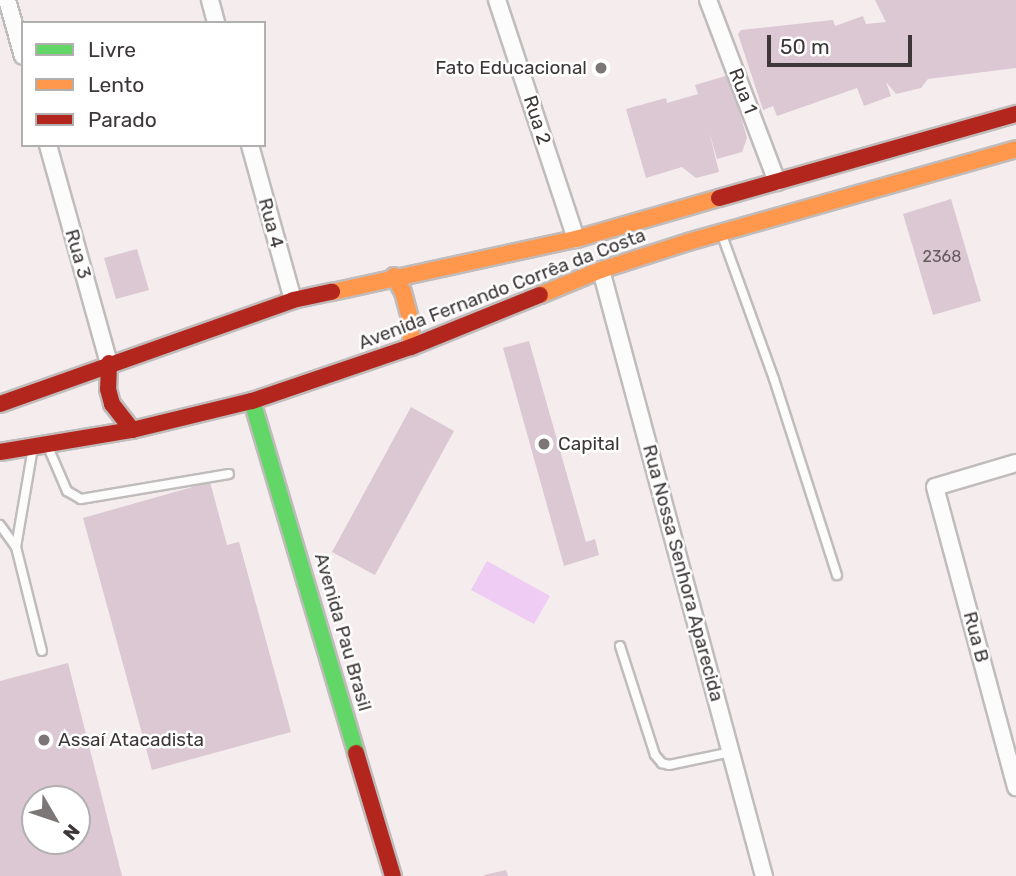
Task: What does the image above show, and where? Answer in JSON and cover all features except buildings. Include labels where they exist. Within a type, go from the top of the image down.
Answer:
[{"type":"main road","name":"Avenida Fernando Corrêa da Costa","points":[[0,404],[109,363],[293,300],[394,276],[576,239],[1016,114]]},
{"type":"main road","name":"Avenida Fernando Corrêa da Costa","points":[[0,452],[132,430],[253,401],[411,347],[601,270],[721,232],[1016,149]]},
{"type":"main road","points":[[394,276],[403,292],[411,321],[411,347]]},
{"type":"main road","points":[[109,363],[108,389],[112,404],[132,430]]},
{"type":"main road","name":"Avenida Pau Brasil","points":[[253,401],[393,876]]},
{"type":"street","points":[[7,0],[21,49]]},
{"type":"street","points":[[210,0],[215,21]]},
{"type":"street","name":"Rua 2","points":[[497,0],[576,239]]},
{"type":"street","name":"Rua 1","points":[[708,0],[777,182]]},
{"type":"street","name":"Rua 3","points":[[49,147],[109,363]]},
{"type":"street","name":"Rua 4","points":[[251,147],[293,300]]},
{"type":"street","name":"Rua Nossa Senhora Aparecida","points":[[601,270],[764,876]]},
{"type":"street","name":"Rua B","points":[[1016,463],[935,487],[1016,787]]},
{"type":"lane","points":[[721,232],[774,379],[837,575]]},
{"type":"lane","points":[[40,446],[67,491],[80,499],[229,474]]},
{"type":"lane","points":[[16,547],[40,446]]},
{"type":"lane","points":[[0,525],[16,547],[42,651]]},
{"type":"lane","points":[[620,646],[655,755],[662,763],[669,765],[731,752]]},
{"type":"shaded area","points":[[487,561],[550,596],[534,624],[471,590]]},
{"type":"traffic: fast","points":[[252,401],[356,753]]},
{"type":"traffic: slow","points":[[540,295],[601,270],[688,242],[1016,149]]},
{"type":"traffic: slow","points":[[332,292],[576,239],[719,198]]},
{"type":"traffic: slow","points":[[394,276],[403,292],[411,321],[411,347]]},
{"type":"traffic: jam","points":[[719,198],[1016,114]]},
{"type":"traffic: jam","points":[[0,404],[293,300],[332,292]]},
{"type":"traffic: jam","points":[[0,452],[132,430],[252,401],[411,347],[540,295]]},
{"type":"traffic: jam","points":[[109,363],[108,389],[112,404],[132,430]]},
{"type":"traffic: jam","points":[[356,753],[393,876]]},
{"type":"place","name":"Fato Educacional","points":[[601,68]]},
{"type":"place","name":"Capital","points":[[544,444]]},
{"type":"place","name":"Assaí Atacadista","points":[[44,740]]}]
